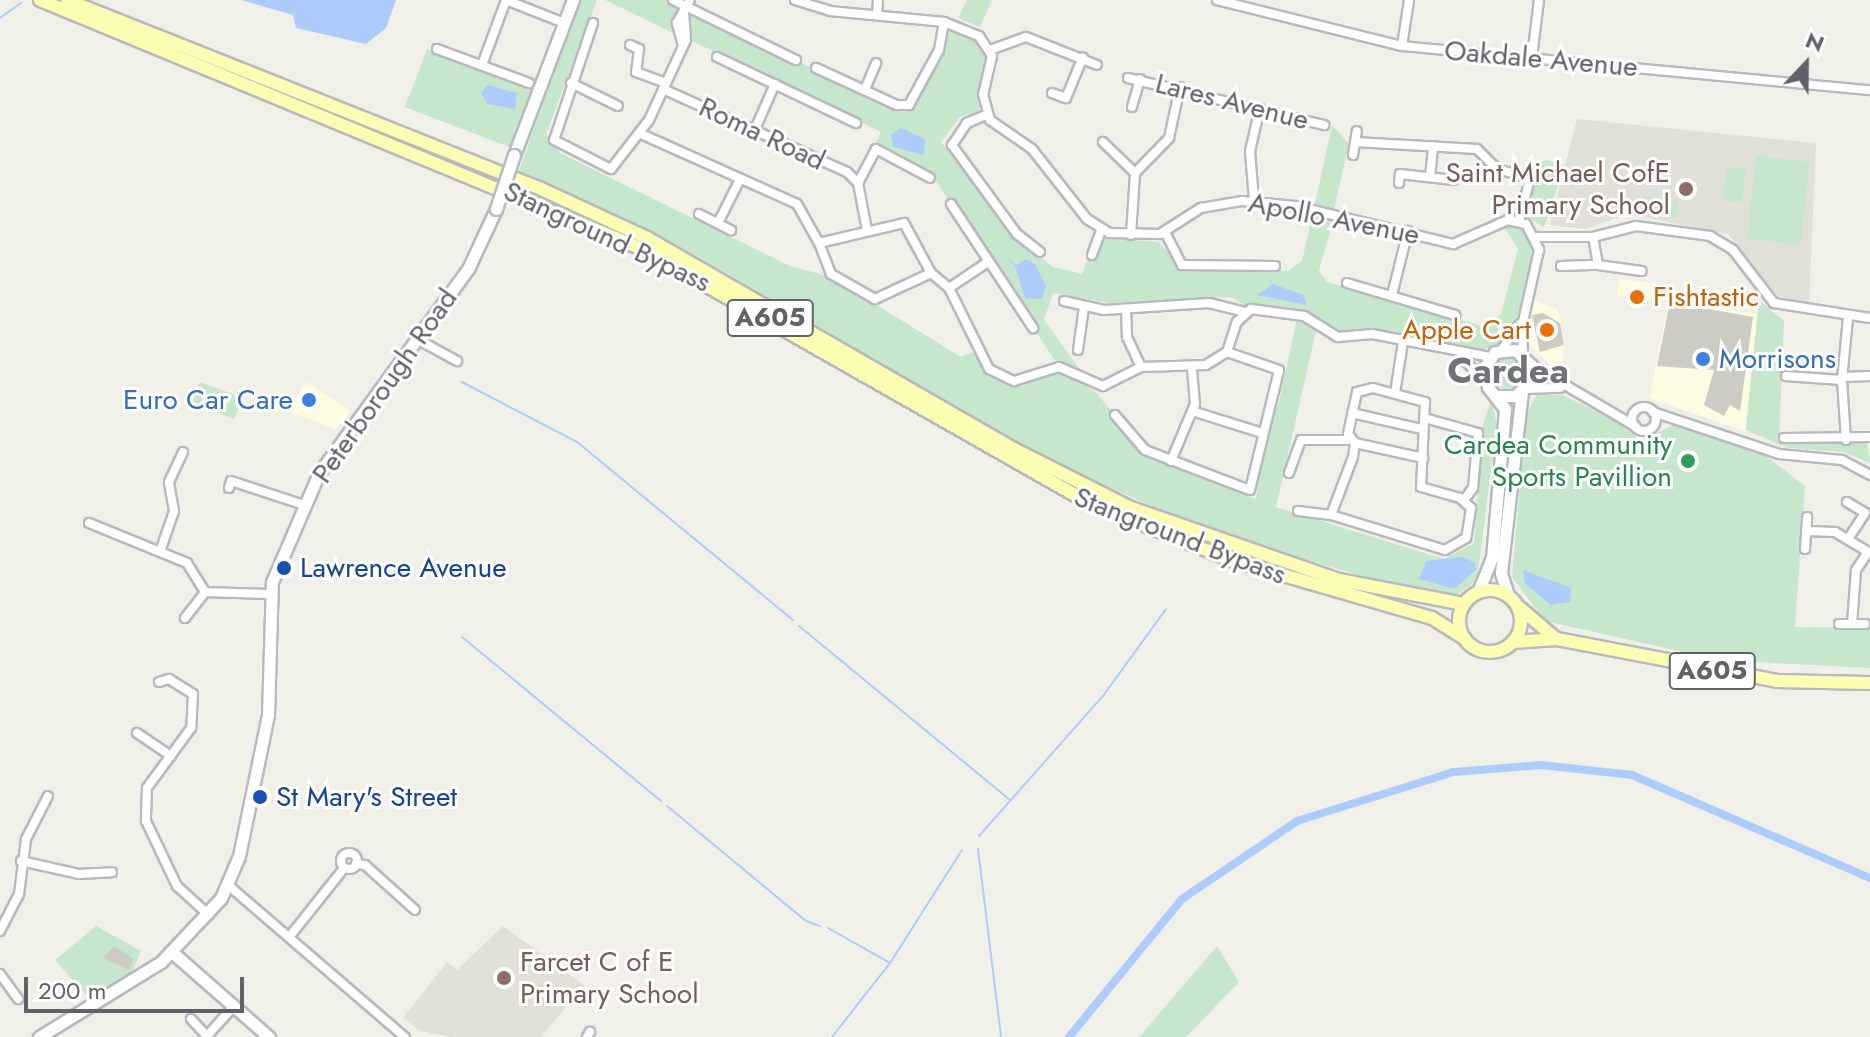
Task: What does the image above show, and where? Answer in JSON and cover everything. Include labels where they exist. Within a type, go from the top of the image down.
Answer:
[{"type":"main road","name":"Stanground Bypass","points":[[40,0],[642,249],[786,327],[1010,463],[1101,508],[1231,560],[1432,618],[1464,638]]},
{"type":"main road","name":"Stanground Bypass","points":[[67,0],[634,232],[742,287],[1012,448],[1131,508],[1339,580],[1464,604]]},
{"type":"main road","name":"Peterborough Road","points":[[39,1037],[95,1008],[173,953],[209,916],[228,885],[268,715],[268,594],[304,505],[341,438],[468,269],[496,209],[573,0]]},
{"type":"main road","points":[[1502,349],[1523,354],[1531,365],[1524,390],[1501,573],[1508,595],[1519,607],[1521,625],[1513,642],[1488,652],[1464,638],[1459,621],[1464,604],[1478,592],[1492,558],[1505,417],[1500,396],[1484,380],[1490,357],[1502,349]]},
{"type":"main road","points":[[1500,396],[1524,390]]},
{"type":"main road","points":[[1478,592],[1508,595]]},
{"type":"main road","name":"A605","points":[[1519,607],[1557,639]]},
{"type":"main road","name":"A605","points":[[1513,642],[1557,639],[1777,681],[1870,683]]},
{"type":"main road","points":[[173,953],[231,1009],[269,1037]]},
{"type":"street","points":[[482,65],[506,0],[564,23]]},
{"type":"street","points":[[673,0],[750,33],[796,60]]},
{"type":"street","points":[[795,0],[877,15],[944,22],[979,36],[990,50],[983,94],[988,114],[1032,149],[1101,230],[1092,255]]},
{"type":"street","points":[[877,15],[878,0]]},
{"type":"street","name":"Oakdale Avenue","points":[[1217,0],[1402,46],[1870,90]]},
{"type":"street","points":[[1402,46],[1409,0]]},
{"type":"street","points":[[1532,57],[1539,0]]},
{"type":"street","points":[[593,23],[553,131],[560,148],[611,169],[639,133],[683,46],[687,6]]},
{"type":"street","points":[[816,68],[866,87],[879,98],[909,105],[939,50],[944,22]]},
{"type":"street","points":[[990,50],[1026,37],[1097,65]]},
{"type":"street","name":"Roma Road","points":[[630,45],[639,49],[636,72],[746,129],[756,127],[858,183],[867,230]]},
{"type":"street","points":[[437,49],[529,83]]},
{"type":"street","points":[[717,57],[856,123]]},
{"type":"street","points":[[1052,93],[1066,98],[1083,57]]},
{"type":"street","points":[[866,87],[876,63]]},
{"type":"street","name":"Lares Avenue","points":[[1128,78],[1180,87],[1324,125]]},
{"type":"street","name":"Lares Avenue","points":[[1132,107],[1140,79]]},
{"type":"street","points":[[571,83],[618,106]]},
{"type":"street","points":[[756,127],[775,84]]},
{"type":"street","points":[[1131,235],[1135,173],[1169,138],[1180,87]]},
{"type":"street","points":[[1254,200],[1250,151],[1260,108]]},
{"type":"street","points":[[988,114],[967,123],[952,145],[1040,252]]},
{"type":"street","points":[[1353,155],[1357,131]]},
{"type":"street","points":[[639,133],[797,204],[819,243],[831,274],[875,299],[931,273]]},
{"type":"street","points":[[1103,142],[1135,173]]},
{"type":"street","points":[[1355,142],[1477,149],[1497,169],[1530,175],[1519,221],[1537,237],[1593,237],[1636,226],[1710,236],[1733,250],[1774,303],[1848,318],[1870,318]]},
{"type":"street","points":[[1430,177],[1433,146]]},
{"type":"street","points":[[858,183],[876,149],[930,178]]},
{"type":"street","points":[[1399,183],[1400,174],[1454,180]]},
{"type":"street","points":[[718,223],[740,179]]},
{"type":"street","name":"Apollo Avenue","points":[[1101,230],[1131,235],[1165,232],[1211,204],[1254,200],[1408,231],[1453,244],[1519,221]]},
{"type":"street","points":[[951,204],[1033,328]]},
{"type":"street","points":[[699,214],[731,230]]},
{"type":"street","points":[[819,243],[904,223],[931,273],[949,288],[989,369],[1014,381],[1059,367],[1103,386],[1141,367],[1192,368],[1227,352],[1245,312]]},
{"type":"street","points":[[1392,295],[1408,231]]},
{"type":"street","points":[[1165,232],[1182,265],[1240,258],[1275,266]]},
{"type":"street","points":[[1523,354],[1524,316],[1538,261],[1537,237]]},
{"type":"street","points":[[1593,237],[1598,265]]},
{"type":"street","points":[[949,288],[988,262]]},
{"type":"street","points":[[1561,266],[1598,265],[1642,271]]},
{"type":"street","points":[[1347,283],[1362,284],[1455,315]]},
{"type":"street","points":[[1437,308],[1440,298]]},
{"type":"street","points":[[1064,301],[1084,307],[1126,309],[1209,303],[1245,312],[1292,313],[1338,337],[1372,334],[1454,353],[1490,357]]},
{"type":"street","points":[[1078,350],[1084,307]]},
{"type":"street","points":[[1126,309],[1127,337],[1141,367]]},
{"type":"street","points":[[1502,349],[1524,316]]},
{"type":"street","points":[[1846,440],[1842,378],[1848,318]]},
{"type":"street","points":[[415,338],[457,361]]},
{"type":"street","points":[[1395,393],[1403,342]]},
{"type":"street","points":[[1227,352],[1279,370],[1268,422],[1259,432]]},
{"type":"street","points":[[1454,353],[1484,380]]},
{"type":"street","points":[[1531,365],[1572,392],[1644,431],[1682,420]]},
{"type":"street","points":[[1171,461],[1197,391],[1192,368]]},
{"type":"street","points":[[1786,376],[1870,376]]},
{"type":"street","points":[[1524,390],[1553,385],[1572,392]]},
{"type":"street","points":[[1298,511],[1331,515],[1439,551],[1469,532],[1471,508],[1464,500],[1421,487],[1422,429],[1428,419],[1425,402],[1364,388],[1352,413],[1352,441],[1331,515]]},
{"type":"street","points":[[1115,415],[1136,442],[1155,455],[1250,490],[1264,443],[1259,432],[1192,411]]},
{"type":"street","points":[[1609,411],[1653,412],[1779,454],[1842,460],[1870,475]]},
{"type":"street","points":[[1635,411],[1635,426]]},
{"type":"street","points":[[1653,412],[1654,426]]},
{"type":"street","points":[[1352,413],[1422,429]]},
{"type":"street","points":[[1428,419],[1478,433],[1475,480],[1464,500]]},
{"type":"street","points":[[1784,438],[1846,440],[1870,437]]},
{"type":"street","points":[[1289,473],[1301,440],[1352,441],[1423,458]]},
{"type":"street","points":[[160,552],[174,511],[169,482],[183,452]]},
{"type":"street","points":[[229,488],[231,481],[304,505]]},
{"type":"street","points":[[1847,502],[1865,513],[1849,538]]},
{"type":"street","points":[[1805,549],[1807,517]]},
{"type":"street","points":[[89,523],[194,568],[205,592]]},
{"type":"street","points":[[1806,531],[1849,538],[1869,553],[1856,570],[1852,624]]},
{"type":"street","points":[[205,592],[268,594]]},
{"type":"street","points":[[185,618],[205,592]]},
{"type":"street","points":[[1839,624],[1865,624]]},
{"type":"street","points":[[159,682],[169,679],[193,694],[191,728],[147,788],[141,802],[156,851],[177,886],[209,916]]},
{"type":"street","points":[[137,733],[171,756]]},
{"type":"street","points":[[0,931],[19,894],[21,861],[48,796]]},
{"type":"street","points":[[290,936],[344,868],[346,853],[356,857],[356,864]]},
{"type":"street","points":[[21,861],[79,874],[112,872]]},
{"type":"street","points":[[344,868],[365,865],[415,910]]},
{"type":"street","points":[[228,885],[405,1037]]},
{"type":"street","points":[[0,974],[17,994]]},
{"type":"street","points":[[191,1019],[207,1036],[231,1009]]},
{"type":"shaded area","name":"Saint Michael CofE Primary School","points":[[1577,119],[1816,143],[1809,304],[1777,295],[1728,234],[1628,214],[1585,229],[1550,225]]},
{"type":"shaded area","points":[[1619,279],[1667,285],[1665,302],[1617,296]]},
{"type":"shaded area","points":[[1534,300],[1558,309],[1565,348],[1560,373],[1529,345]]},
{"type":"shaded area","name":"Morrisons","points":[[1669,300],[1757,314],[1745,431],[1649,398]]},
{"type":"shaded area","points":[[307,382],[351,411],[336,429],[286,411]]},
{"type":"shaded area","name":"Farcet C of E Primary School","points":[[503,926],[584,985],[541,1037],[451,1037],[420,1031],[403,1018],[447,962],[457,970]]},
{"type":"green space","points":[[579,0],[597,0],[546,134],[560,153],[790,266],[831,277],[961,357],[972,352],[1004,382],[1024,386],[1039,374],[1059,372],[1096,392],[1146,456],[1256,499],[1265,433],[1279,402],[1297,319],[1316,331],[1276,507],[1444,559],[1474,543],[1483,425],[1491,401],[1497,424],[1477,580],[1455,596],[1399,587],[1260,546],[1147,504],[1050,461],[695,255],[518,174]]},
{"type":"green space","points":[[605,0],[667,0],[681,7],[673,33]]},
{"type":"green space","points":[[967,0],[992,0],[980,27],[958,18]]},
{"type":"green space","points":[[690,11],[904,111],[918,103],[948,32],[975,39],[986,54],[979,111],[960,117],[941,142],[1009,232],[1053,267],[1082,274],[1088,259],[1095,259],[1101,238],[1159,242],[1180,267],[1288,271],[1302,261],[1312,216],[1333,221],[1319,271],[1327,282],[1482,326],[1501,314],[1518,249],[1504,227],[1511,226],[1526,232],[1534,247],[1517,323],[1496,346],[1474,353],[1380,331],[1343,332],[1292,308],[1244,305],[1231,297],[1109,303],[1053,293],[1044,320],[1084,375],[1054,359],[928,169],[875,144],[881,132],[690,40]]},
{"type":"green space","points":[[427,49],[532,89],[510,147],[405,107]]},
{"type":"green space","points":[[1332,125],[1349,144],[1334,210],[1315,204]]},
{"type":"green space","points":[[1756,156],[1810,162],[1801,244],[1747,239]]},
{"type":"green space","points":[[1547,160],[1565,165],[1544,227],[1530,219],[1525,207],[1536,164]]},
{"type":"green space","points":[[1727,167],[1746,169],[1742,203],[1723,201]]},
{"type":"green space","points":[[1642,196],[1678,200],[1676,219],[1640,215]]},
{"type":"green space","points":[[1759,300],[1784,321],[1779,439],[1867,441],[1870,463],[1844,452],[1787,448],[1746,430]]},
{"type":"green space","points":[[1508,357],[1519,362],[1524,373],[1519,384],[1508,389],[1497,384],[1492,373],[1497,362]]},
{"type":"green space","points":[[200,382],[242,397],[234,419],[192,404]]},
{"type":"green space","points":[[1537,394],[1563,395],[1613,420],[1635,435],[1638,447],[1649,448],[1655,434],[1673,425],[1710,431],[1762,453],[1805,486],[1795,627],[1870,628],[1870,668],[1719,660],[1545,621],[1512,577],[1526,415]]},
{"type":"green space","points":[[96,926],[141,951],[132,973],[91,1001],[55,960]]},
{"type":"green space","points":[[1217,946],[1239,982],[1186,1037],[1139,1037]]},
{"type":"water","points":[[241,0],[396,0],[386,28],[366,44],[296,28],[293,15]]},
{"type":"water","points":[[487,85],[517,93],[515,109],[487,104],[481,93]]},
{"type":"water","points":[[901,128],[925,139],[924,155],[893,147],[891,135]]},
{"type":"water","points":[[1001,252],[1016,265],[1026,259],[1035,264],[1046,286],[1042,299],[1025,298],[1015,266]]},
{"type":"water","points":[[1273,284],[1303,295],[1307,305],[1257,295]]},
{"type":"water","points":[[1463,557],[1475,563],[1476,570],[1454,589],[1419,579],[1426,561]]},
{"type":"water","points":[[1523,570],[1571,588],[1570,602],[1551,605],[1525,584]]},
{"type":"building","name":"Morrisons","points":[[1670,302],[1753,317],[1740,411],[1730,405],[1724,416],[1704,405],[1714,370],[1657,366]]},
{"type":"building","name":"Apple Cart","points":[[1543,313],[1560,323],[1564,345],[1540,352],[1532,315]]},
{"type":"building","points":[[114,946],[134,959],[129,970],[103,958]]},
{"type":"waterway","points":[[0,18],[21,3]]},
{"type":"waterway","points":[[462,382],[577,442],[793,620]]},
{"type":"waterway","points":[[979,836],[1103,696],[1166,609]]},
{"type":"waterway","points":[[799,626],[1010,800]]},
{"type":"waterway","points":[[462,637],[661,801]]},
{"type":"waterway","points":[[1069,1037],[1182,899],[1297,821],[1453,772],[1541,765],[1632,775],[1870,878]]},
{"type":"waterway","points":[[667,806],[806,921],[820,926]]},
{"type":"waterway","points":[[978,849],[1001,1037]]},
{"type":"waterway","points":[[828,928],[890,963],[962,850]]},
{"type":"waterway","points":[[832,1037],[890,963]]},
{"type":"place","name":"Saint Michael CofE Primary School","points":[[1686,189]]},
{"type":"place","name":"Fishtastic","points":[[1637,297]]},
{"type":"place","name":"Apple Cart","points":[[1547,330]]},
{"type":"place","name":"Morrisons","points":[[1703,359]]},
{"type":"place","name":"Euro Car Care","points":[[309,400]]},
{"type":"place","name":"Cardea Community Sports Pavillion","points":[[1688,461]]},
{"type":"place","name":"Lawrence Avenue","points":[[284,568]]},
{"type":"place","name":"St Mary's Street","points":[[260,797]]},
{"type":"place","name":"Farcet C of E Primary School","points":[[504,978]]},
{"type":"district","name":"Cardea","points":[[1508,371]]}]
